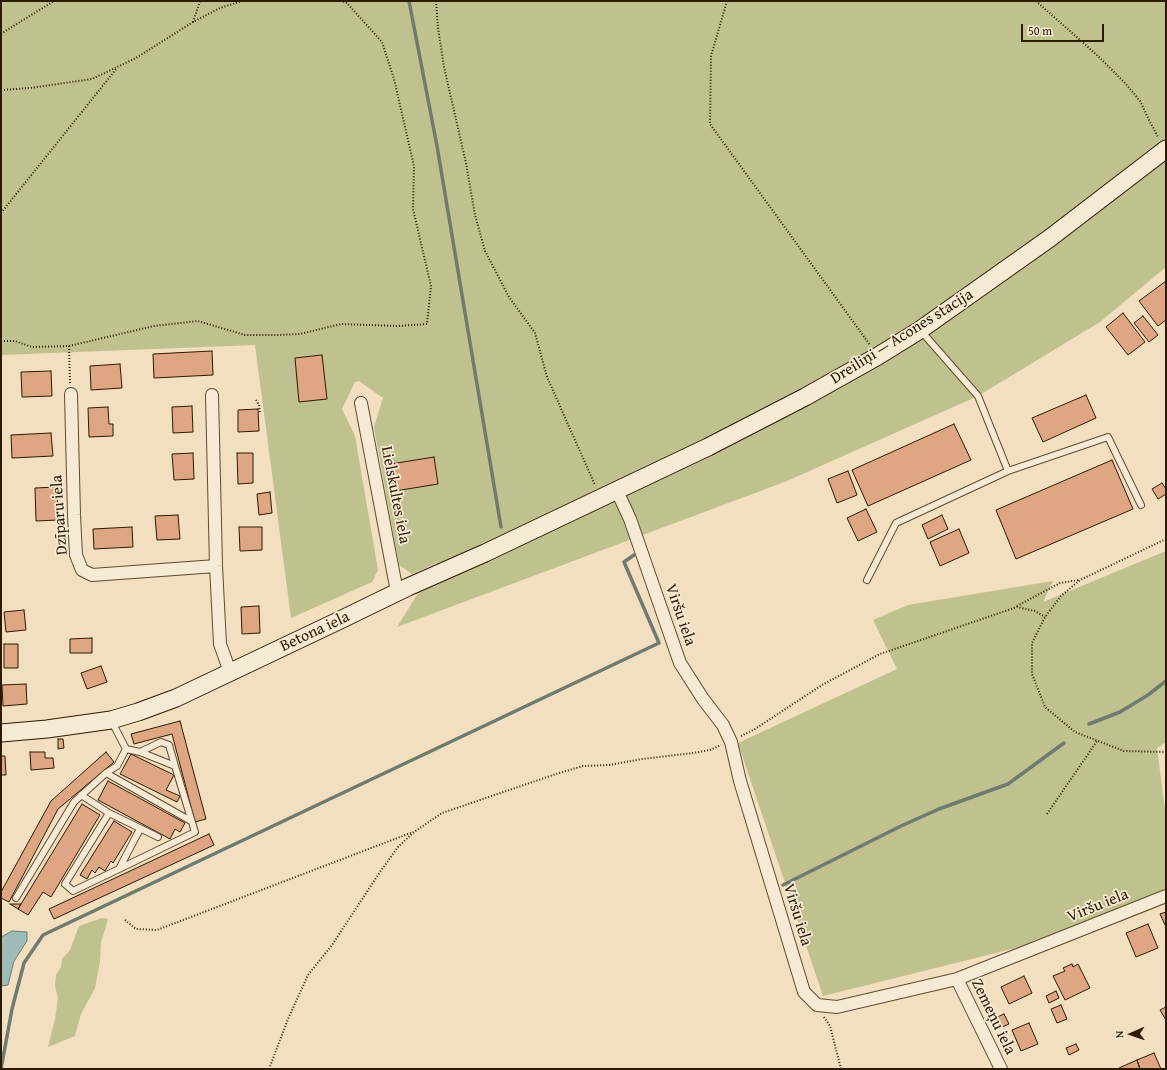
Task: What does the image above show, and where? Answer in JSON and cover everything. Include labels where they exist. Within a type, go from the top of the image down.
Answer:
[{"type":"main road","name":"Dreiliņi — Acones stacija","points":[[617,491],[708,447],[805,397],[878,356],[920,330],[1050,238],[1164,146]]},
{"type":"main road","name":"Betona iela","points":[[1,733],[47,729],[111,720],[176,698],[329,626],[397,592],[486,553],[617,491]]},
{"type":"street","name":"Dzīparu iela","points":[[71,394],[74,529],[76,556],[82,570],[92,575],[216,566]]},
{"type":"street","points":[[212,395],[216,566],[220,644],[230,672]]},
{"type":"street","name":"Lielskultes iela","points":[[361,403],[397,592]]},
{"type":"street","name":"Viršu iela","points":[[617,491],[630,519],[680,663],[703,699],[723,725],[731,742],[740,781],[804,992],[817,1006],[837,1008],[957,979],[1166,896]]},
{"type":"street","name":"Zemeņu iela","points":[[957,979],[1001,1069]]},
{"type":"lane","points":[[920,330],[978,396],[1008,471]]},
{"type":"lane","points":[[867,580],[896,523],[1008,471],[1108,437],[1141,505]]},
{"type":"lane","points":[[111,720],[126,749]]},
{"type":"lane","points":[[109,813],[66,884],[73,891],[195,832],[169,745],[162,742],[140,752]]},
{"type":"lane","points":[[126,749],[140,752],[175,766]]},
{"type":"lane","points":[[16,898],[74,802],[106,773],[117,766],[126,749]]},
{"type":"lane","points":[[106,773],[192,821]]},
{"type":"lane","points":[[81,796],[109,813],[158,837]]},
{"type":"lane","points":[[119,869],[140,829]]},
{"type":"path","points":[[1,34],[54,1]]},
{"type":"path","points":[[193,22],[200,1]]},
{"type":"path","points":[[1,90],[30,88],[92,79],[136,58],[193,22],[220,8],[242,1]]},
{"type":"path","points":[[1,341],[15,341],[32,347],[70,346],[154,326],[198,321],[245,335],[300,334],[341,324],[398,326],[427,324],[431,286],[413,209],[414,166],[394,79],[382,42],[347,3],[342,1]]},
{"type":"path","points":[[436,1],[438,28],[444,67],[466,163],[475,215],[486,251],[509,297],[534,333],[547,377],[591,476]]},
{"type":"path","points":[[727,1],[711,56],[710,124],[878,356]]},
{"type":"path","points":[[1036,1],[1098,56],[1125,84],[1140,101],[1157,136],[1164,146]]},
{"type":"path","points":[[1,213],[118,67]]},
{"type":"path","points":[[70,346],[71,394]]},
{"type":"path","points":[[256,400],[259,405],[260,414]]},
{"type":"path","points":[[1166,539],[1080,580],[1061,596],[1045,617],[1032,643],[1032,674],[1045,707],[1075,732],[1124,751],[1166,752]]},
{"type":"path","points":[[269,1069],[308,974],[332,945],[398,847],[414,832],[442,813],[583,766],[609,765],[710,750],[731,742],[755,729],[822,685],[880,654],[1017,607],[1060,583],[1080,580]]},
{"type":"path","points":[[1017,607],[1035,611],[1045,617]]},
{"type":"path","points":[[1047,814],[1097,741]]},
{"type":"path","points":[[125,920],[136,930],[157,930],[414,832]]},
{"type":"path","points":[[817,1006],[830,1026],[841,1069]]},
{"type":"green space","points":[[1,1],[1166,1],[1166,267],[1100,322],[978,396],[787,481],[397,627],[437,563],[412,574],[399,565],[374,427],[383,398],[359,381],[355,382],[342,409],[355,436],[378,570],[372,582],[291,618],[255,345],[1,355]]},
{"type":"green space","points":[[1166,551],[1166,742],[1157,748],[1166,810],[1166,890],[1020,947],[823,996],[738,743],[897,669],[873,620],[908,605],[1053,581],[1043,602]]},
{"type":"green space","points":[[102,918],[108,919],[101,942],[100,961],[95,988],[81,1014],[75,1036],[48,1047],[55,1019],[58,998],[55,986],[56,975],[61,967],[62,959],[70,950],[79,926]]},
{"type":"water","points":[[12,931],[27,932],[27,941],[14,961],[8,985],[1,986],[1,937]]},
{"type":"building","points":[[1166,281],[1166,320],[1158,326],[1139,301]]},
{"type":"building","points":[[1123,313],[1145,342],[1128,355],[1106,327]]},
{"type":"building","points":[[1143,316],[1158,335],[1149,342],[1134,323]]},
{"type":"building","points":[[212,351],[213,375],[154,378],[153,354]]},
{"type":"building","points":[[322,355],[327,399],[299,402],[295,358]]},
{"type":"building","points":[[120,364],[122,388],[91,390],[90,366]]},
{"type":"building","points":[[51,371],[52,396],[22,397],[21,372]]},
{"type":"building","points":[[1086,395],[1096,418],[1043,442],[1032,418]]},
{"type":"building","points":[[192,406],[193,432],[173,433],[172,407]]},
{"type":"building","points":[[108,407],[109,424],[113,424],[113,436],[89,437],[88,408]]},
{"type":"building","points":[[258,409],[259,431],[238,432],[238,410]]},
{"type":"building","points":[[954,424],[971,460],[868,506],[852,470]]},
{"type":"building","points":[[51,433],[53,456],[12,458],[11,435]]},
{"type":"building","points":[[193,453],[194,479],[174,480],[172,454]]},
{"type":"building","points":[[237,453],[253,453],[253,483],[238,484]]},
{"type":"building","points":[[434,457],[438,484],[395,491],[391,464]]},
{"type":"building","points":[[1112,460],[1133,509],[1016,559],[996,510]]},
{"type":"building","points":[[848,471],[857,495],[837,503],[828,479]]},
{"type":"building","points":[[1162,483],[1166,489],[1166,494],[1158,499],[1152,489]]},
{"type":"building","points":[[57,487],[58,520],[36,521],[35,488]]},
{"type":"building","points":[[270,492],[272,513],[259,515],[257,494]]},
{"type":"building","points":[[866,509],[877,532],[858,541],[847,518]]},
{"type":"building","points":[[178,515],[180,539],[157,540],[155,516]]},
{"type":"building","points":[[942,515],[948,529],[928,539],[922,525]]},
{"type":"building","points":[[132,527],[133,547],[94,549],[93,529]]},
{"type":"building","points":[[239,527],[262,527],[262,550],[240,551]]},
{"type":"building","points":[[959,529],[969,553],[940,566],[930,542]]},
{"type":"building","points":[[259,606],[260,633],[242,634],[241,607]]},
{"type":"building","points":[[24,610],[26,630],[6,632],[4,612]]},
{"type":"building","points":[[92,638],[92,653],[70,653],[70,639]]},
{"type":"building","points":[[4,644],[18,644],[18,668],[4,668]]},
{"type":"building","points":[[101,666],[107,682],[87,689],[81,673]]},
{"type":"building","points":[[26,684],[27,704],[3,706],[2,685]]},
{"type":"building","points":[[180,721],[206,819],[195,822],[172,734],[134,744],[131,734]]},
{"type":"building","points":[[58,739],[63,739],[64,748],[58,749]]},
{"type":"building","points":[[30,752],[45,752],[45,758],[53,758],[54,768],[31,770]]},
{"type":"building","points":[[106,752],[114,762],[58,809],[9,902],[1,898],[1,892],[51,801]]},
{"type":"building","points":[[131,754],[174,775],[166,790],[180,796],[177,802],[120,774]]},
{"type":"building","points":[[1,756],[5,756],[6,775],[1,775]]},
{"type":"building","points":[[108,781],[185,823],[180,832],[175,829],[170,839],[98,800]]},
{"type":"building","points":[[82,804],[100,815],[51,897],[43,892],[28,915],[18,909]]},
{"type":"building","points":[[114,821],[132,832],[113,863],[111,861],[105,871],[99,867],[95,873],[92,870],[87,879],[80,875]]},
{"type":"building","points":[[209,834],[214,845],[54,919],[49,909]]},
{"type":"building","points":[[10,904],[21,904],[18,909]]},
{"type":"building","points":[[1166,912],[1166,925],[1165,925],[1160,914]]},
{"type":"building","points":[[1148,924],[1158,948],[1136,957],[1126,933]]},
{"type":"building","points":[[1072,964],[1073,967],[1078,964],[1090,988],[1065,1000],[1053,976],[1065,971],[1063,968]]},
{"type":"building","points":[[1024,976],[1032,993],[1009,1004],[1001,987]]},
{"type":"building","points":[[1056,991],[1059,998],[1049,1003],[1046,996]]},
{"type":"building","points":[[1061,1005],[1067,1019],[1057,1023],[1051,1009]]},
{"type":"building","points":[[1166,1007],[1166,1020],[1160,1010]]},
{"type":"building","points":[[1004,1014],[1009,1024],[997,1029],[993,1019]]},
{"type":"building","points":[[1029,1023],[1038,1044],[1021,1051],[1012,1030]]},
{"type":"building","points":[[1076,1044],[1079,1050],[1069,1055],[1066,1048]]},
{"type":"building","points":[[1154,1053],[1161,1069],[1140,1069],[1137,1060]]},
{"type":"building","points":[[1137,1060],[1140,1069],[1119,1069],[1119,1068]]},
{"type":"waterway","points":[[409,1],[437,146],[501,527]]},
{"type":"waterway","points":[[1,1069],[12,1009],[24,963],[43,935],[659,643],[624,562],[634,555]]},
{"type":"waterway","points":[[1089,724],[1120,712],[1148,695],[1166,681]]},
{"type":"waterway","points":[[783,885],[901,826],[939,809],[1008,784],[1064,743]]}]
